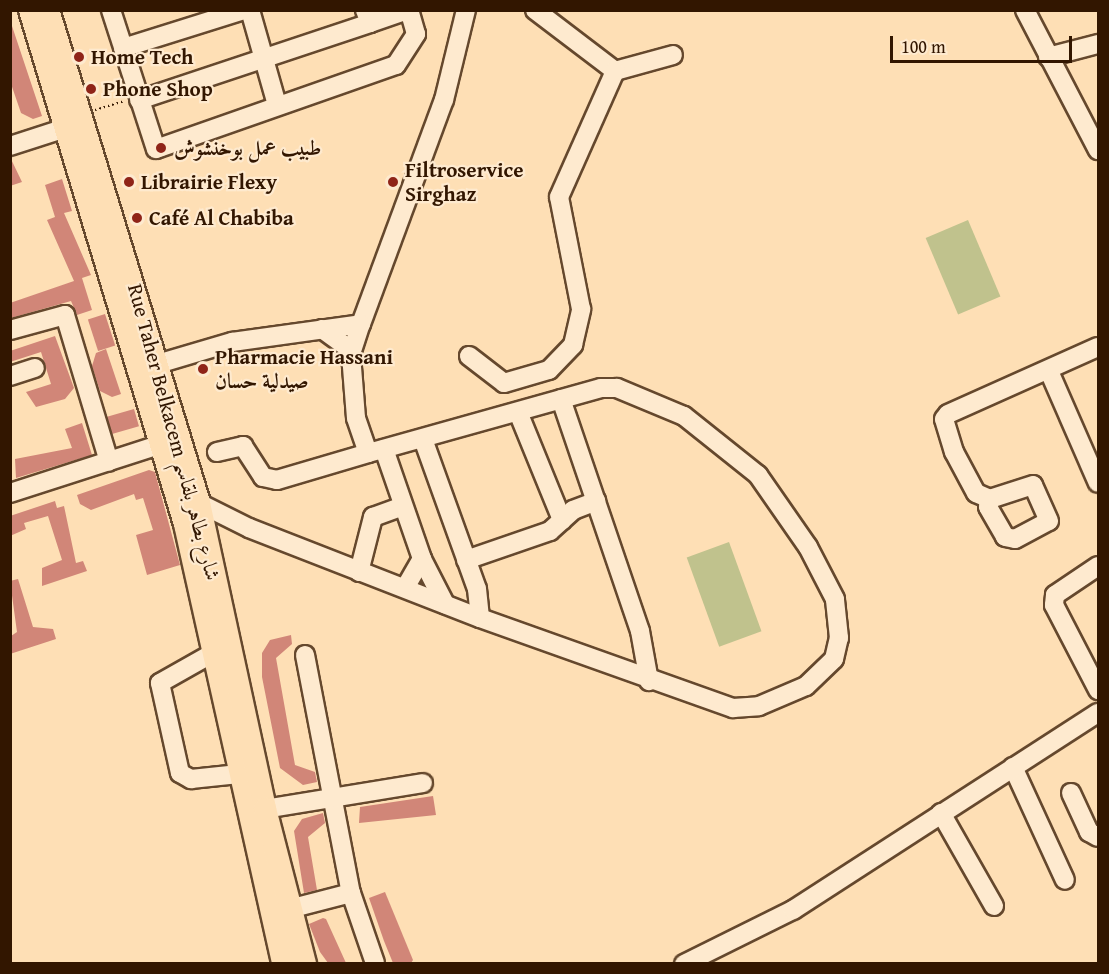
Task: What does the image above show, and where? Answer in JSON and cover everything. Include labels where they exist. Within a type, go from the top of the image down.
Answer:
[{"type":"main road","name":"Rue Taher Belkacem شارع بطاهر بلقاسم","points":[[30,10],[82,120]]},
{"type":"main road","name":"Rue Taher Belkacem شارع بطاهر بلقاسم","points":[[48,10],[82,120],[151,366],[199,503],[265,809],[289,909],[305,963]]},
{"type":"main road","name":"Rue Taher Belkacem شارع بطاهر بلقاسم","points":[[151,366],[162,444],[213,653],[283,963]]},
{"type":"street","points":[[111,10],[139,100],[156,149],[396,65],[416,34],[408,10],[368,17],[263,58],[139,100]]},
{"type":"street","points":[[123,48],[211,16],[244,10]]},
{"type":"street","points":[[250,10],[277,105]]},
{"type":"street","points":[[445,604],[422,560],[376,451],[356,418],[352,351],[444,100],[466,10]]},
{"type":"street","points":[[535,10],[615,71]]},
{"type":"street","points":[[1025,10],[1098,150]]},
{"type":"street","points":[[1048,57],[1098,44]]},
{"type":"street","points":[[615,71],[673,55]]},
{"type":"street","points":[[470,356],[504,383],[549,370],[573,345],[581,309],[559,197],[615,71]]},
{"type":"street","points":[[10,146],[82,120]]},
{"type":"street","points":[[10,330],[65,315],[109,462]]},
{"type":"street","points":[[151,366],[232,342],[361,324]]},
{"type":"street","points":[[322,329],[352,351]]},
{"type":"street","points":[[990,500],[976,493],[963,470],[944,419],[1098,348]]},
{"type":"street","points":[[10,376],[35,368]]},
{"type":"street","points":[[1049,371],[1098,483]]},
{"type":"street","points":[[199,503],[359,572],[650,681],[733,708],[783,697],[806,686],[834,658],[839,638],[834,599],[808,547],[758,475],[684,416],[617,388],[561,399],[277,480],[263,477],[243,446],[217,452]]},
{"type":"street","points":[[561,399],[640,631],[650,681]]},
{"type":"street","points":[[518,412],[562,520]]},
{"type":"street","points":[[423,439],[466,560],[480,618]]},
{"type":"street","points":[[10,493],[162,444]]},
{"type":"street","points":[[466,560],[550,531],[562,520],[596,501]]},
{"type":"street","points":[[359,572],[373,517],[401,507]]},
{"type":"street","points":[[405,588],[422,560]]},
{"type":"street","points":[[1098,566],[1055,595],[1054,604],[1098,690]]},
{"type":"street","points":[[213,653],[160,683],[180,773],[191,780],[239,774]]},
{"type":"street","points":[[305,655],[351,893],[375,963]]},
{"type":"street","points":[[684,963],[793,910],[1098,713]]},
{"type":"street","points":[[1013,767],[1065,880]]},
{"type":"street","points":[[265,809],[332,796],[423,783]]},
{"type":"street","points":[[1071,793],[1089,832],[1098,837]]},
{"type":"street","points":[[941,813],[994,906]]},
{"type":"street","points":[[289,909],[351,893]]},
{"type":"path","points":[[82,120],[114,104]]},
{"type":"green space","points":[[968,220],[1000,296],[958,314],[926,238]]},
{"type":"green space","points":[[729,542],[761,631],[719,647],[687,557]]},
{"type":"building","points":[[12,26],[42,116],[33,119],[21,113],[10,81]]},
{"type":"building","points":[[10,157],[22,182],[10,186]]},
{"type":"building","points":[[62,179],[72,211],[64,213],[91,275],[82,278],[92,310],[77,315],[71,301],[11,318],[10,303],[74,281],[47,220],[55,217],[45,185]]},
{"type":"building","points":[[105,314],[115,345],[98,351],[88,320]]},
{"type":"building","points":[[55,336],[74,388],[65,399],[36,407],[26,392],[51,384],[41,352],[10,362],[10,351]]},
{"type":"building","points":[[106,349],[121,394],[112,397],[100,391],[92,366],[96,353]]},
{"type":"building","points":[[134,409],[139,426],[112,434],[107,417]]},
{"type":"building","points":[[82,423],[92,455],[16,478],[15,459],[72,448],[65,429]]},
{"type":"building","points":[[149,470],[155,472],[180,565],[147,575],[136,535],[153,530],[143,498],[136,500],[134,494],[91,510],[80,504],[77,495]]},
{"type":"building","points":[[55,501],[57,508],[64,506],[76,563],[83,561],[87,571],[42,586],[42,568],[62,560],[48,516],[24,523],[26,529],[10,536],[10,516]]},
{"type":"building","points":[[18,579],[33,627],[53,629],[56,639],[10,654],[11,636],[17,632],[10,581]]},
{"type":"building","points":[[291,635],[292,644],[276,658],[295,765],[315,772],[317,782],[303,785],[280,768],[262,677],[262,653],[270,640]]},
{"type":"building","points":[[433,796],[436,815],[359,823],[360,807]]},
{"type":"building","points":[[323,813],[325,823],[308,837],[317,890],[304,893],[294,831],[302,819]]},
{"type":"building","points":[[385,892],[413,960],[411,963],[393,963],[384,941],[369,898]]},
{"type":"building","points":[[323,918],[326,919],[346,963],[328,963],[320,952],[309,924]]},
{"type":"place","name":"Home Tech","points":[[79,57]]},
{"type":"place","name":"Phone Shop","points":[[91,89]]},
{"type":"place","name":"طبيب عمل بوخنشوش","points":[[161,148]]},
{"type":"place","name":"Librairie Flexy","points":[[129,182]]},
{"type":"place","name":"Filtroservice Sirghaz","points":[[393,182]]},
{"type":"place","name":"Café Al Chabiba","points":[[137,218]]},
{"type":"place","name":"Pharmacie Hassani صيدلية حسان","points":[[203,369]]}]
